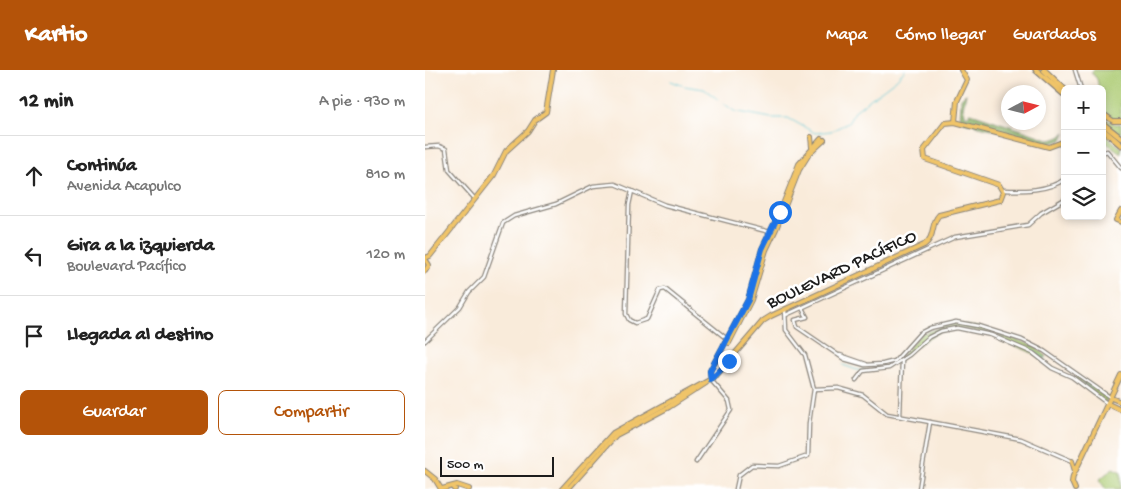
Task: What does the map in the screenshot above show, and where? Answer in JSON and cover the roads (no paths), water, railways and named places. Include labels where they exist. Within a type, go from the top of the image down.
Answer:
[{"type":"highway","points":[[1036,70],[1061,92]]},
{"type":"highway","points":[[1044,70],[1061,86]]},
{"type":"highway","points":[[1106,126],[1121,138]]},
{"type":"highway","points":[[1103,130],[1121,146]]},
{"type":"main road","points":[[425,270],[429,265],[425,258],[429,256],[494,175],[512,144],[527,131],[535,120],[546,112],[553,70]]},
{"type":"main road","points":[[955,122],[957,101],[967,80],[961,70]]},
{"type":"main road","points":[[1106,116],[1113,121],[1121,121]]},
{"type":"main road","points":[[1003,190],[999,185],[925,159],[924,150],[943,124],[955,122],[1049,147],[1061,142]]},
{"type":"main road","points":[[811,137],[812,147]]},
{"type":"main road","points":[[711,380],[710,374],[730,340],[748,300],[762,249],[773,232],[802,165],[809,154],[823,140],[812,147],[799,164],[773,232]]},
{"type":"main road","name":"BOULEVARD PACÍFICO","points":[[565,488],[613,433],[711,380],[763,321],[924,245],[932,238],[934,223],[939,215],[998,202],[1002,197],[1003,190]]},
{"type":"main road","points":[[1121,211],[1116,220],[1121,222]]},
{"type":"main road","points":[[1075,489],[1072,482],[1075,473],[1121,375]]},
{"type":"main road","points":[[1111,398],[1121,402]]},
{"type":"main road","points":[[1108,404],[1121,410]]},
{"type":"main road","points":[[1072,461],[1080,464]]},
{"type":"main road","points":[[1072,461],[1075,473]]},
{"type":"main road","points":[[425,472],[435,479],[441,489],[457,485],[469,489]]},
{"type":"street","points":[[1075,70],[1080,85]]},
{"type":"street","points":[[425,147],[439,146],[446,148],[449,170],[475,199]]},
{"type":"street","points":[[1106,151],[1121,168]]},
{"type":"street","points":[[1003,190],[1029,191],[1061,181]]},
{"type":"street","points":[[425,342],[484,277],[503,223],[514,216],[539,209],[599,184],[615,184],[665,205],[773,232]]},
{"type":"street","points":[[633,191],[629,205],[627,268],[626,314],[629,320],[635,323],[647,319],[656,294],[660,290],[665,289],[730,340]]},
{"type":"street","points":[[786,315],[955,237],[1028,225],[1041,213],[1061,201]]},
{"type":"street","points":[[802,308],[807,317],[794,321],[797,327],[841,356],[865,364],[899,362]]},
{"type":"street","points":[[736,489],[739,475],[752,465],[779,466],[808,456],[809,423],[815,389],[805,355],[786,330],[785,310]]},
{"type":"street","points":[[900,416],[899,362],[920,333],[956,322],[1022,340],[1075,372],[1111,398]]},
{"type":"street","points":[[856,380],[861,372],[889,368],[929,337],[941,331],[957,328],[998,338],[1033,353],[1052,368],[1072,377],[1108,404]]},
{"type":"street","points":[[995,332],[998,338]]},
{"type":"street","points":[[865,364],[868,370]]},
{"type":"street","points":[[696,462],[731,410],[729,401],[711,380]]},
{"type":"street","points":[[815,389],[838,388],[863,395],[886,414],[1021,439],[1072,461]]},
{"type":"street","points":[[919,489],[930,422]]},
{"type":"waterway","points":[[671,81],[684,86],[704,89],[734,111],[771,118],[788,118],[815,133],[831,131],[848,123],[856,110],[897,79],[905,70]]},
{"type":"waterway","points":[[1032,349],[1046,359]]},
{"type":"waterway","points":[[843,365],[860,371],[864,369]]},
{"type":"waterway","points":[[1082,382],[1092,390]]}]
